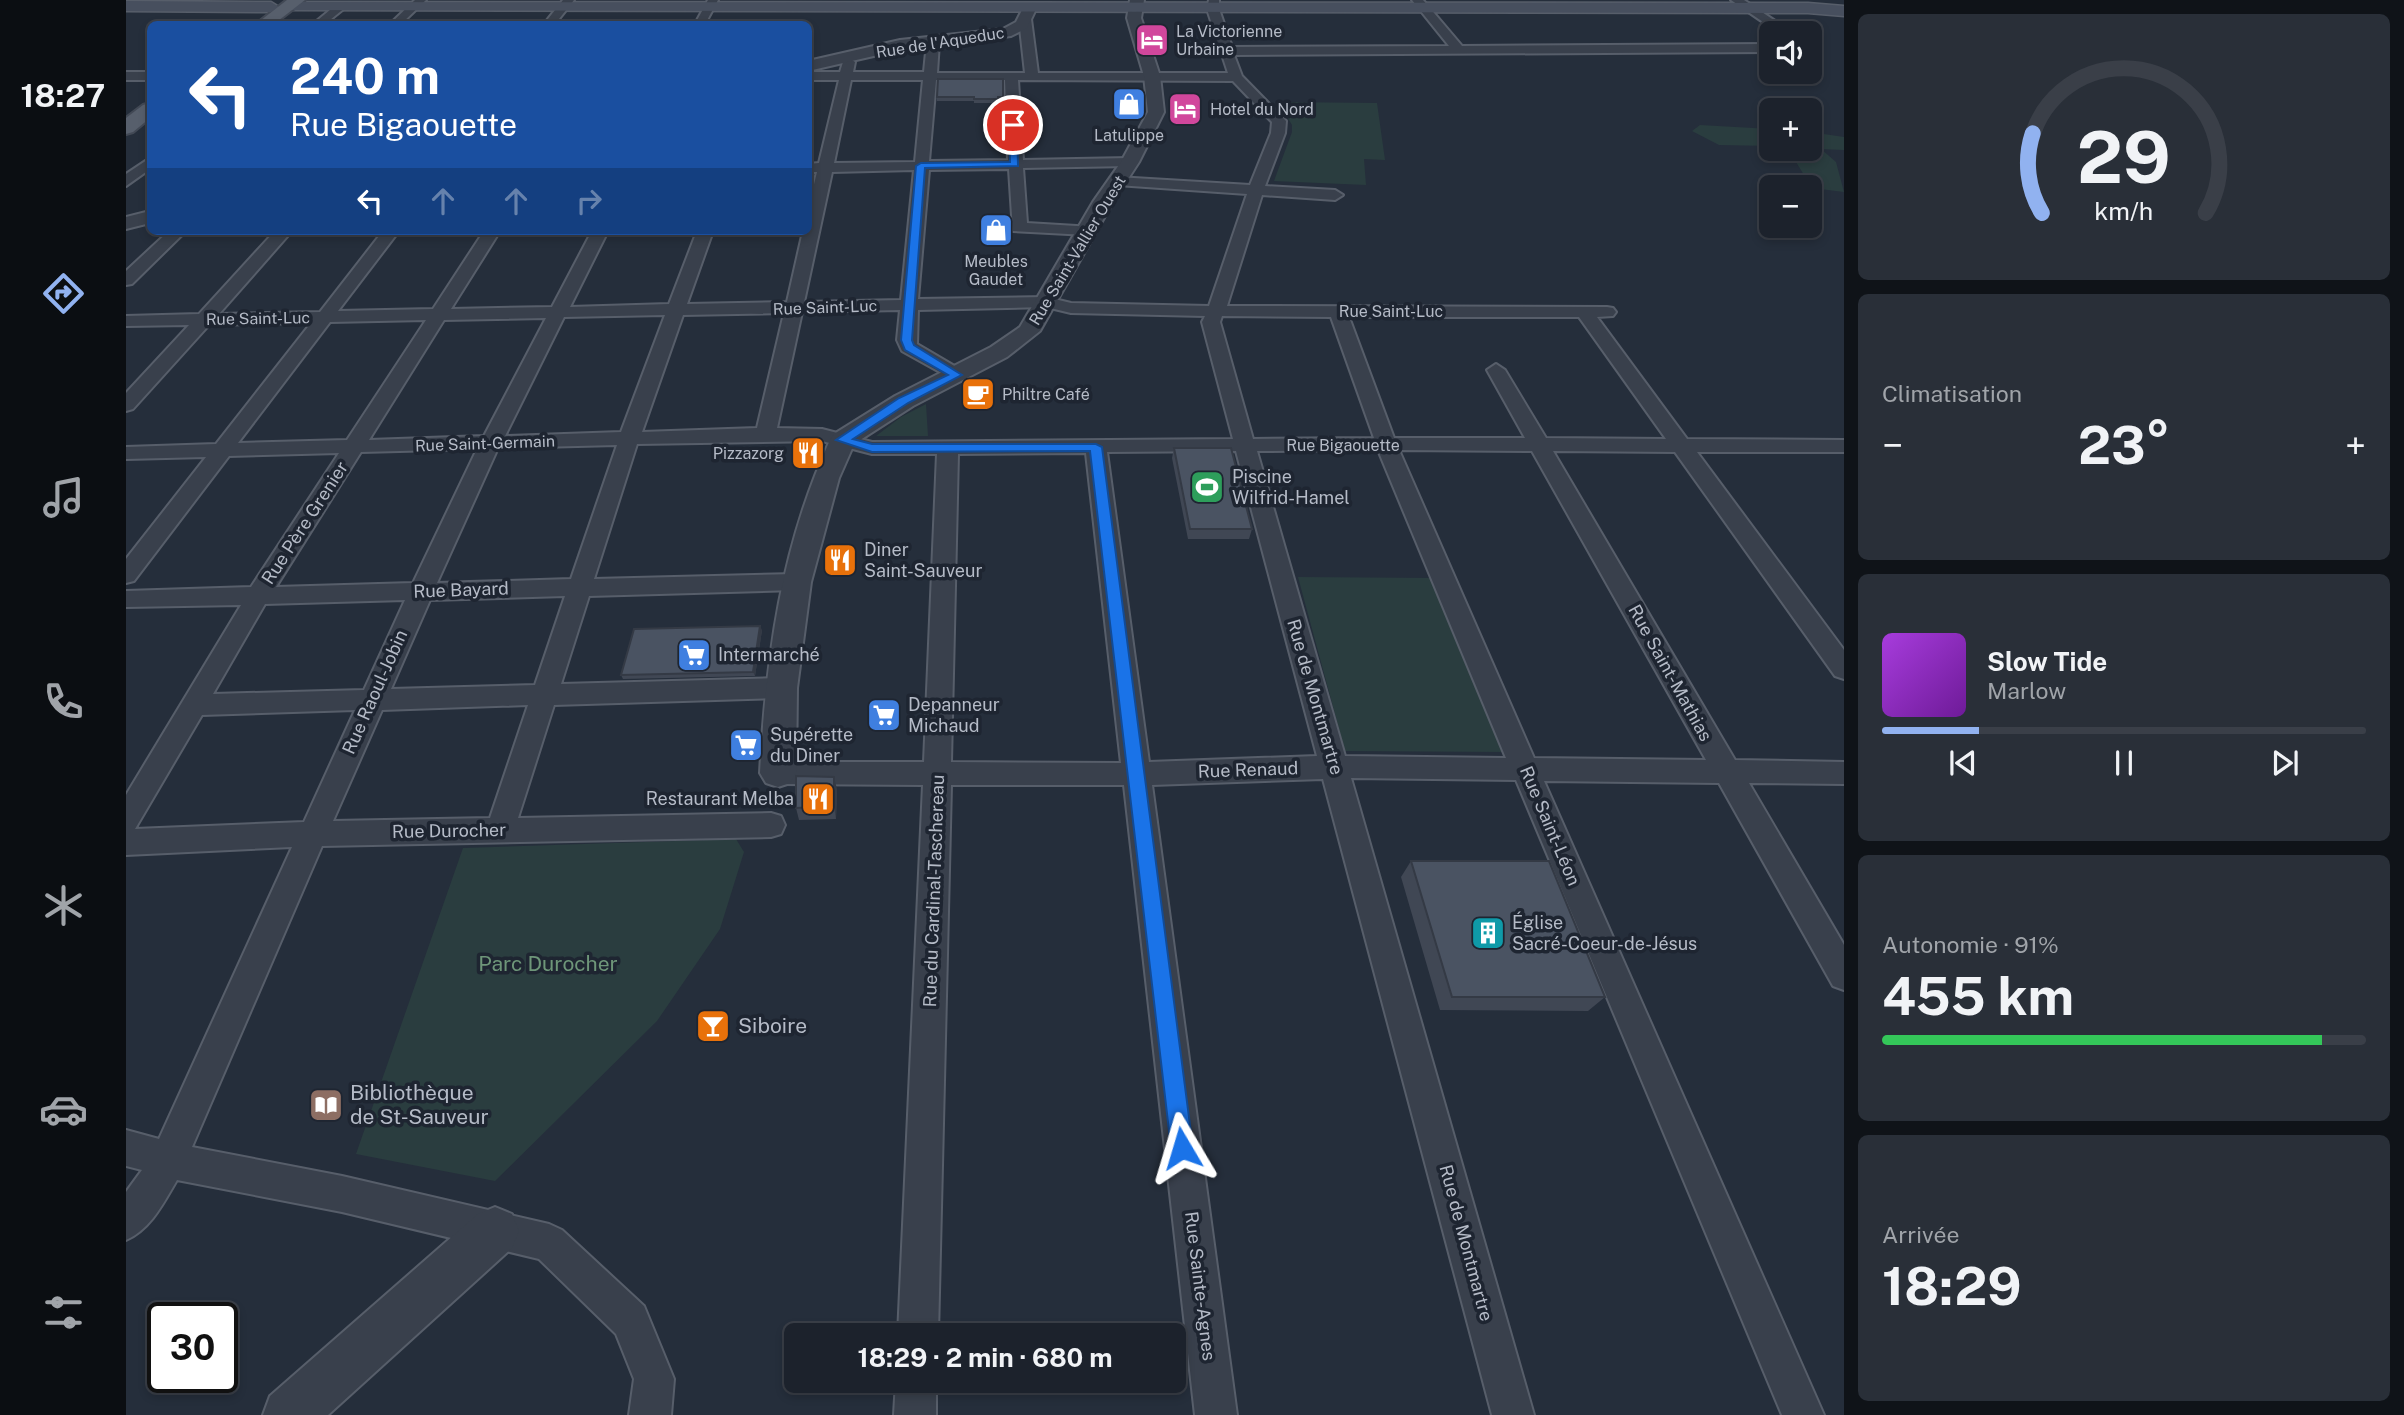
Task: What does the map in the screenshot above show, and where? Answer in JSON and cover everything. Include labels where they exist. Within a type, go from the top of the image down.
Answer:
[{"type":"main road","points":[[252,21],[284,3]]},
{"type":"main road","points":[[267,21],[284,3]]},
{"type":"main road","points":[[126,5],[284,3],[340,7],[417,4],[712,3],[1029,9],[1136,4],[1743,4],[1831,8]]},
{"type":"main road","points":[[126,128],[147,111]]},
{"type":"street","points":[[126,5],[133,0]]},
{"type":"street","points":[[702,21],[712,3]]},
{"type":"street","points":[[398,21],[417,4]]},
{"type":"street","points":[[552,21],[566,4]]},
{"type":"street","name":"Rue Saint-Vallier Ouest","points":[[843,440],[904,401],[999,352],[1029,331],[1130,162],[1156,112],[1152,76],[1134,18],[1136,4]]},
{"type":"street","name":"Rue de Montmartre","points":[[1213,4],[1225,51],[1236,77],[1279,121],[1278,133],[1211,322],[1513,1415]]},
{"type":"street","points":[[1421,4],[1459,50]]},
{"type":"street","points":[[1743,4],[1769,21]]},
{"type":"street","points":[[322,21],[340,7]]},
{"type":"street","points":[[1029,9],[1032,76]]},
{"type":"street","name":"Rue de l'Aqueduc","points":[[812,65],[900,45],[1006,33],[1017,29],[1029,9]]},
{"type":"street","points":[[933,43],[906,340],[909,347],[956,375]]},
{"type":"street","points":[[1225,51],[1759,48]]},
{"type":"street","points":[[812,193],[816,168],[851,57]]},
{"type":"street","points":[[126,76],[147,76]]},
{"type":"street","points":[[812,76],[1236,77]]},
{"type":"street","points":[[1011,76],[1019,228],[1087,230]]},
{"type":"street","points":[[816,168],[1130,162]]},
{"type":"street","points":[[127,180],[147,164]]},
{"type":"street","points":[[127,180],[147,179]]},
{"type":"street","points":[[1117,181],[1335,195]]},
{"type":"street","points":[[126,223],[147,218]]},
{"type":"street","points":[[126,280],[173,235]]},
{"type":"street","points":[[126,405],[280,235]]},
{"type":"street","points":[[126,575],[388,235]]},
{"type":"street","name":"Rue Père Grenier","points":[[126,820],[258,596],[489,235]]},
{"type":"street","name":"Rue Raoul-Jobin","points":[[126,1221],[149,1193],[168,1160],[371,699],[491,442],[598,235]]},
{"type":"street","points":[[500,830],[578,587],[704,235]]},
{"type":"street","points":[[766,434],[794,308],[805,235]]},
{"type":"street","name":"Rue Saint-Luc","points":[[126,321],[1046,302],[1071,308],[1214,311],[1607,312]]},
{"type":"street","name":"Rue Saint-Léon","points":[[1338,311],[1386,444],[1803,1415]]},
{"type":"street","points":[[1584,312],[1844,669]]},
{"type":"street","name":"Rue Saint-Mathias","points":[[1496,370],[1844,975]]},
{"type":"street","name":"Rue Saint-Germain","points":[[126,453],[766,434],[822,435],[843,440]]},
{"type":"street","points":[[778,774],[781,688],[796,582],[826,478],[843,440]]},
{"type":"street","name":"Rue Bigaouette","points":[[843,440],[872,448],[1386,444],[1840,451]]},
{"type":"street","name":"Rue du Cardinal-Taschereau","points":[[918,1323],[948,447]]},
{"type":"street","name":"Rue Sainte-Agnes","points":[[1096,447],[1216,1415]]},
{"type":"street","name":"Rue Bayard","points":[[126,599],[796,582]]},
{"type":"street","points":[[194,705],[781,688]]},
{"type":"street","name":"Rue Renaud","points":[[778,774],[1135,774],[1336,767],[1844,773]]},
{"type":"street","name":"Rue Durocher","points":[[126,842],[312,834],[771,825]]},
{"type":"street","points":[[126,1148],[168,1160],[342,1194],[549,1243],[630,1320],[654,1379],[650,1415]]},
{"type":"street","points":[[289,1415],[495,1231]]},
{"type":"street","points":[[915,1415],[916,1393]]},
{"type":"green space","points":[[1278,102],[1377,103],[1385,160],[1364,159],[1366,185],[1274,181],[1292,132],[1292,125]]},
{"type":"green space","points":[[1700,125],[1759,128],[1759,146],[1719,145],[1692,131]]},
{"type":"green space","points":[[1822,134],[1844,137],[1844,150],[1822,149]]},
{"type":"green space","points":[[1822,150],[1836,162],[1844,192],[1822,189],[1822,175],[1804,175],[1795,161],[1822,161]]},
{"type":"green space","points":[[926,404],[928,436],[876,436],[901,417]]},
{"type":"green space","points":[[1298,577],[1435,578],[1505,752],[1345,751]]},
{"type":"green space","name":"Parc Durocher","points":[[736,839],[744,852],[720,929],[657,1021],[495,1181],[356,1154],[463,848]]},
{"type":"building","points":[[938,79],[1003,79],[1003,97],[937,97]]},
{"type":"building","name":"Piscine Wilfrid-Hamel","points":[[1174,448],[1231,448],[1252,529],[1190,529]]},
{"type":"building","name":"Intermarché","points":[[760,626],[753,672],[621,675],[634,629]]},
{"type":"building","points":[[796,776],[834,777],[834,806],[796,808]]},
{"type":"building","name":"Église Sacré-Coeur-de-Jésus","points":[[1411,861],[1549,861],[1605,997],[1452,997]]},
{"type":"place","name":"La Victorienne Urbaine","points":[[1152,40]]},
{"type":"place","name":"Latulippe","points":[[1129,104]]},
{"type":"place","name":"Hotel du Nord","points":[[1185,109]]},
{"type":"place","name":"Meubles Gaudet","points":[[996,230]]},
{"type":"place","name":"Philtre Café","points":[[978,394]]},
{"type":"place","name":"Pizzazorg","points":[[808,453]]},
{"type":"place","name":"Piscine Wilfrid-Hamel","points":[[1207,487]]},
{"type":"place","name":"Diner Saint-Sauveur","points":[[840,560]]},
{"type":"place","name":"Intermarché","points":[[694,655]]},
{"type":"place","name":"Depanneur Michaud","points":[[884,715]]},
{"type":"place","name":"Supérette du Diner","points":[[746,745]]},
{"type":"place","name":"Restaurant Melba","points":[[818,799]]},
{"type":"place","name":"Église Sacré-Coeur-de-Jésus","points":[[1488,933]]},
{"type":"place","name":"Siboire","points":[[713,1026]]},
{"type":"place","name":"Bibliothèque de St-Sauveur","points":[[326,1105]]},
{"type":"route","points":[[1013,125],[1015,164],[921,166],[906,340],[909,347],[956,375],[904,401],[843,440],[856,446],[872,448],[1096,447],[1182,1148]]}]
